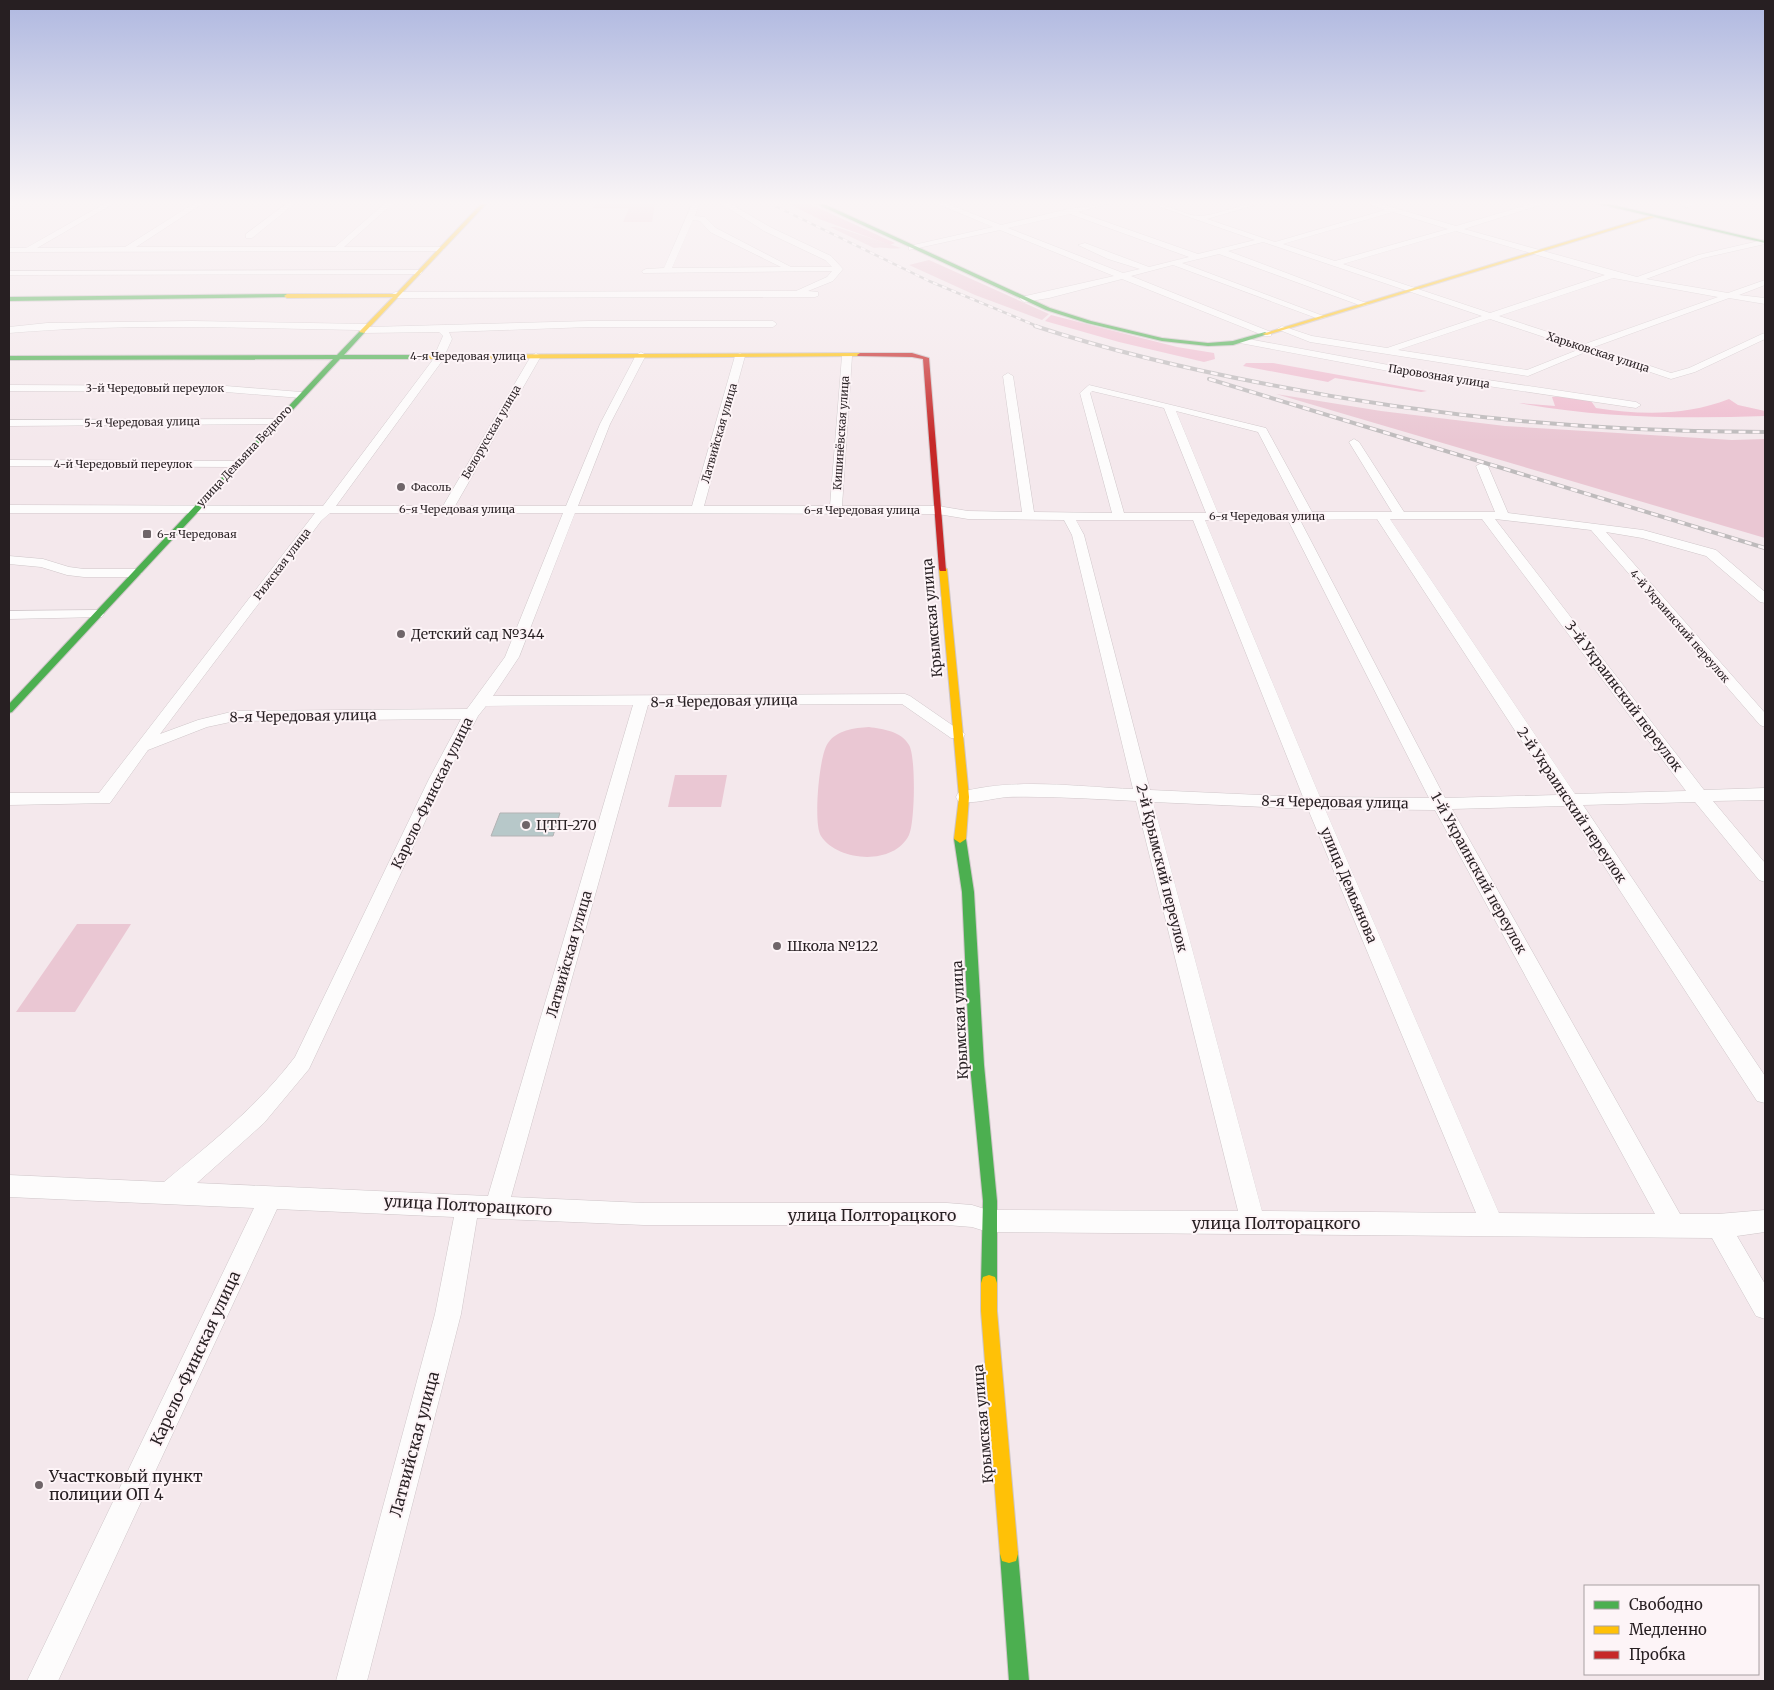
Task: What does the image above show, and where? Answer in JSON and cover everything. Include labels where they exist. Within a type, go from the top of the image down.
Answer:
[{"type":"main road","name":"улица Демьяна Бедного","points":[[9,710],[236,464],[407,283]]},
{"type":"main road","points":[[989,283],[1024,299],[1070,316],[1167,340],[1209,345],[1243,341],[1435,283]]},
{"type":"main road","points":[[9,299],[395,295]]},
{"type":"main road","name":"4-я Чередовая улица","points":[[9,358],[847,356],[912,354],[926,358]]},
{"type":"main road","name":"Крымская улица","points":[[926,358],[957,734],[964,797],[959,834],[968,892],[977,1065],[990,1201],[988,1222],[989,1311],[1019,1681]]},
{"type":"street","points":[[787,294],[823,283]]},
{"type":"street","points":[[1024,299],[1092,283]]},
{"type":"street","points":[[1138,283],[1268,334]]},
{"type":"street","points":[[1230,283],[1322,317]]},
{"type":"street","points":[[1306,283],[1366,304]]},
{"type":"street","name":"Харьковская улица","points":[[1391,283],[1671,376],[1692,370],[1765,336]]},
{"type":"street","points":[[1387,350],[1587,283]]},
{"type":"street","points":[[1660,283],[1765,301]]},
{"type":"street","points":[[1282,329],[1310,339],[1528,373],[1583,352],[1585,348],[1602,339],[1616,336],[1763,283]]},
{"type":"street","points":[[395,295],[815,294]]},
{"type":"street","points":[[9,330],[47,326],[191,324],[441,329],[589,324],[773,324]]},
{"type":"street","name":"Рижская улица","points":[[9,799],[104,799],[317,518],[328,508],[437,361],[438,356],[448,341],[448,335],[441,329]]},
{"type":"street","name":"Паровозная улица","points":[[1243,341],[1394,369],[1636,405]]},
{"type":"street","name":"Карело-Финская улица","points":[[168,1193],[268,1107],[286,1087],[302,1063],[437,779],[476,708],[512,657],[569,509],[605,424],[641,355]]},
{"type":"street","name":"Белорусская улица","points":[[447,509],[536,356]]},
{"type":"street","name":"Латвийская улица","points":[[697,510],[740,356]]},
{"type":"street","name":"Кишинёвская улица","points":[[836,510],[847,356]]},
{"type":"street","points":[[1008,376],[1028,515]]},
{"type":"street","name":"3-й Чередовый переулок","points":[[9,388],[226,389],[301,395]]},
{"type":"street","points":[[1119,516],[1085,393],[1089,388],[1169,407]]},
{"type":"street","name":"1-й Украинский переулок","points":[[1169,407],[1262,430],[1300,516],[1440,804],[1674,1226]]},
{"type":"street","name":"улица Демьянова","points":[[1169,407],[1204,516],[1202,528],[1314,803],[1492,1224]]},
{"type":"street","name":"5-я Чередовая улица","points":[[9,423],[276,422]]},
{"type":"street","points":[[1354,442],[1400,515]]},
{"type":"street","name":"4-й Чередовый переулок","points":[[9,463],[236,464]]},
{"type":"street","points":[[1482,466],[1503,516]]},
{"type":"street","name":"6-я Чередовая улица","points":[[9,509],[938,510],[968,515],[1485,515],[1650,535],[1711,553],[1743,578],[1765,599]]},
{"type":"street","name":"2-й Украинский переулок","points":[[1380,514],[1765,1094]]},
{"type":"street","name":"2-й Крымский переулок","points":[[1068,515],[1078,535],[1101,632],[1253,1223]]},
{"type":"street","name":"3-й Украинский переулок","points":[[1485,515],[1700,797],[1765,875]]},
{"type":"street","name":"4-й Украинский переулок","points":[[1596,528],[1765,722]]},
{"type":"street","points":[[9,560],[43,563],[67,571],[84,573],[135,574]]},
{"type":"street","points":[[9,615],[98,614]]},
{"type":"street","name":"8-я Чередовая улица","points":[[141,748],[203,723],[235,716],[642,702],[905,699],[957,734]]},
{"type":"street","name":"Латвийская улица","points":[[497,1206],[642,702]]},
{"type":"street","name":"8-я Чередовая улица","points":[[964,797],[999,792],[1034,791],[1144,794],[1314,803],[1440,804],[1567,798],[1700,797],[1765,794]]},
{"type":"street","name":"улица Полторацкого","points":[[9,1186],[468,1204],[644,1214],[947,1214],[972,1216],[988,1222],[1718,1226],[1765,1221]]},
{"type":"street","name":"Карело-Финская улица","points":[[42,1681],[271,1197]]},
{"type":"street","name":"Латвийская улица","points":[[351,1681],[448,1314],[468,1204]]},
{"type":"street","points":[[1718,1226],[1765,1307]]},
{"type":"shaded area","points":[[948,283],[980,283],[1049,314],[1042,320]]},
{"type":"shaded area","points":[[1051,315],[1177,347],[1214,353],[1215,359],[1204,362],[1119,342],[1045,321]]},
{"type":"shaded area","points":[[1246,363],[1273,363],[1427,391],[1421,392],[1335,378],[1328,382],[1243,366]]},
{"type":"shaded area","points":[[1276,394],[1381,411],[1505,426],[1732,440],[1765,439],[1765,538]]},
{"type":"shaded area","points":[[1563,396],[1591,401],[1596,408],[1647,413],[1696,409],[1729,399],[1738,405],[1765,411],[1765,416],[1642,416],[1580,412],[1519,403],[1555,406],[1552,397]]},
{"type":"shaded area","points":[[869,727],[886,730],[906,740],[913,762],[914,790],[911,828],[909,835],[902,845],[891,852],[879,856],[866,857],[852,855],[829,845],[821,836],[817,818],[817,805],[822,761],[828,743],[841,732]]},
{"type":"shaded area","points":[[675,775],[727,775],[721,807],[668,807]]},
{"type":"shaded area","points":[[77,924],[131,924],[75,1012],[16,1012]]},
{"type":"building","name":"ЦТП-270","points":[[500,813],[560,813],[553,836],[491,836]]},
{"type":"railway","points":[[933,283],[1039,327]]},
{"type":"railway","points":[[1035,326],[1092,344],[1179,366],[1328,396],[1452,414],[1577,426],[1765,432]]},
{"type":"railway","points":[[1209,379],[1765,548]]},
{"type":"traffic: fast","points":[[991,283],[1048,309],[1089,322],[1162,339],[1208,345],[1228,344],[1265,334]]},
{"type":"traffic: fast","points":[[9,299],[287,296]]},
{"type":"traffic: fast","points":[[9,710],[362,332]]},
{"type":"traffic: fast","points":[[9,358],[424,357]]},
{"type":"traffic: fast","points":[[960,839],[968,892],[977,1065],[990,1201],[989,1283]]},
{"type":"traffic: fast","points":[[1009,1554],[1019,1681]]},
{"type":"traffic: slow","points":[[362,332],[409,283]]},
{"type":"traffic: slow","points":[[1265,334],[1435,283]]},
{"type":"traffic: slow","points":[[287,296],[395,295]]},
{"type":"traffic: slow","points":[[424,357],[860,355]]},
{"type":"traffic: slow","points":[[943,569],[964,797],[960,839]]},
{"type":"traffic: slow","points":[[989,1283],[989,1311],[1009,1554]]},
{"type":"traffic: jam","points":[[860,355],[912,355],[926,358],[943,569]]},
{"type":"place","name":"Фасоль","points":[[401,487]]},
{"type":"place","name":"6-я Чередовая","points":[[147,534]]},
{"type":"place","name":"Детский сад №344","points":[[401,634]]},
{"type":"place","name":"ЦТП-270","points":[[526,825]]},
{"type":"place","name":"Школа №122","points":[[777,946]]},
{"type":"place","name":"Участковый пункт полиции ОП 4","points":[[39,1485]]}]
